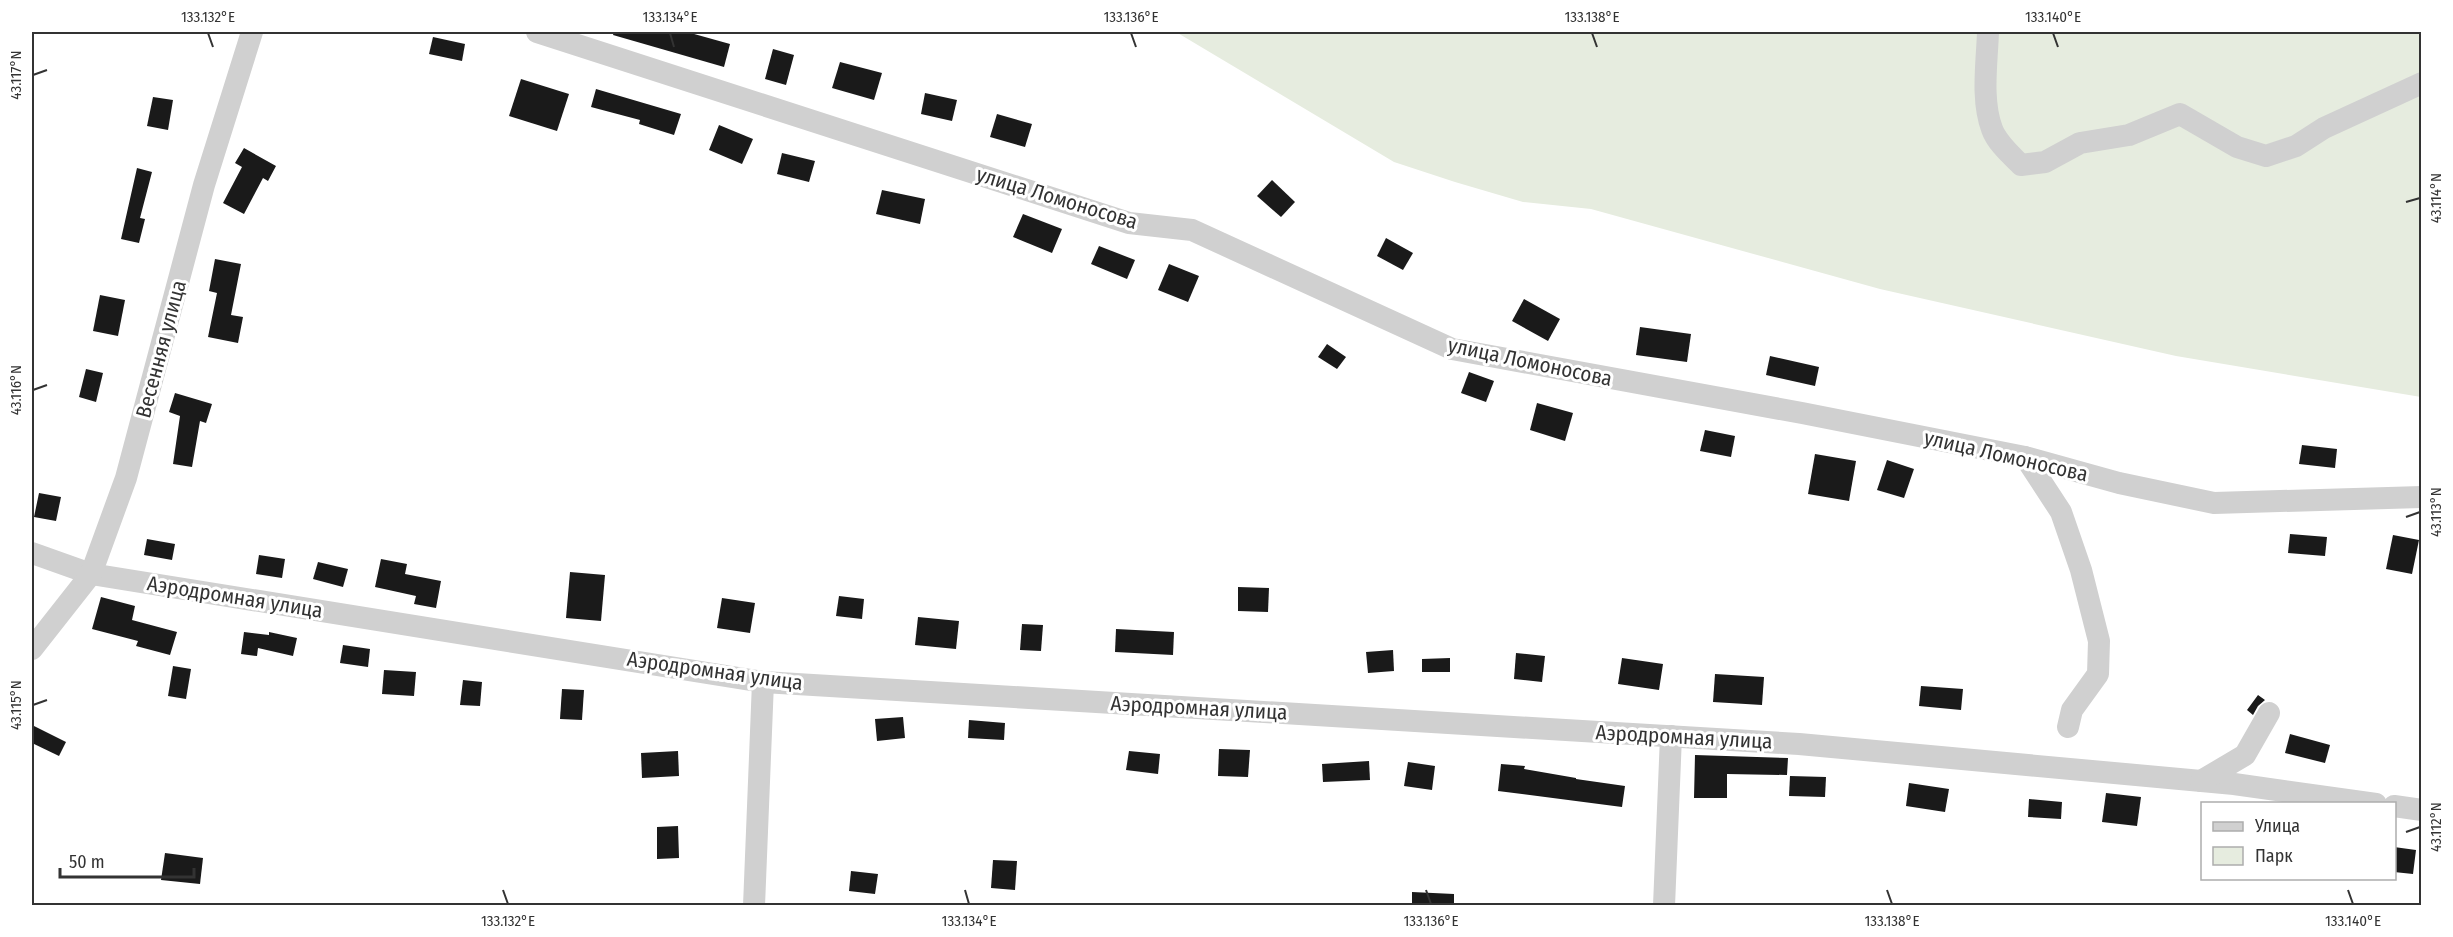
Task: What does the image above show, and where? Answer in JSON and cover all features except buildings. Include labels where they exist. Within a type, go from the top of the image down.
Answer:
[{"type":"street","name":"Весенняя улица","points":[[32,649],[91,574],[126,478],[204,185],[252,32]]},
{"type":"street","name":"улица Ломоносова","points":[[537,32],[1129,223],[1192,230],[1452,349],[1802,413],[2025,457],[2119,483],[2214,503],[2421,497]]},
{"type":"street","points":[[1988,32],[1985,86],[1992,129],[2001,144],[2021,165],[2045,162],[2080,143],[2129,135],[2180,114],[2237,147],[2266,156],[2296,146],[2324,128],[2421,83]]},
{"type":"street","points":[[2025,457],[2061,512],[2081,570],[2099,640],[2098,674],[2072,710],[2068,727]]},
{"type":"street","name":"Аэродромная улица","points":[[32,553],[91,574],[763,682],[1799,744],[2201,781],[2361,802]]},
{"type":"street","points":[[754,906],[763,682]]},
{"type":"street","points":[[2201,781],[2245,754],[2268,712]]},
{"type":"street","points":[[1665,906],[1671,736]]},
{"type":"street","points":[[2396,806],[2421,810]]},
{"type":"green space","points":[[1176,32],[2421,32],[2421,397],[2176,356],[1880,289],[1591,209],[1523,202],[1394,162]]}]
